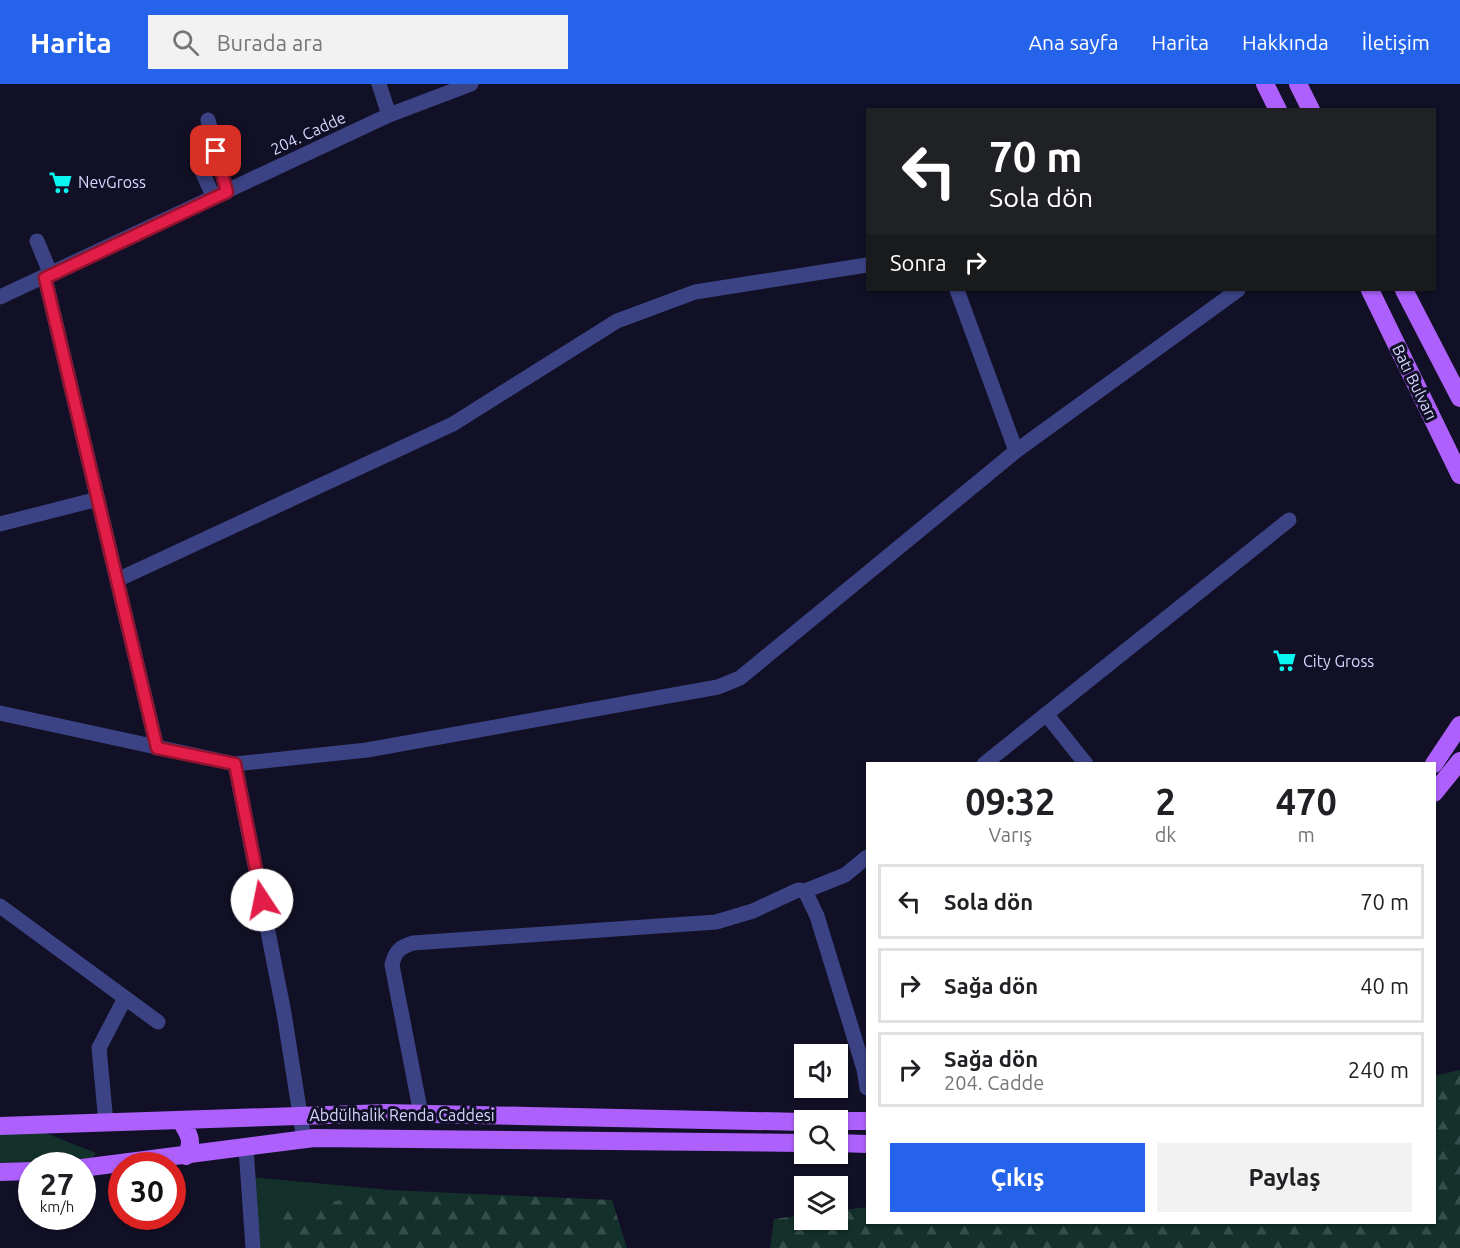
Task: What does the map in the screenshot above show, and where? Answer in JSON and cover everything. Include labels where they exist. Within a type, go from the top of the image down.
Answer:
[{"type":"main road","points":[[1265,84],[1277,108]]},
{"type":"main road","points":[[1298,84],[1310,108]]},
{"type":"main road","name":"Batı Bulvarı","points":[[1370,291],[1460,475]]},
{"type":"main road","name":"Batı Bulvarı","points":[[1405,291],[1460,398]]},
{"type":"main road","points":[[1436,762],[1460,725]]},
{"type":"main road","points":[[1436,790],[1460,762]]},
{"type":"main road","name":"Abdülhalik Renda Caddesi","points":[[0,1126],[106,1124],[298,1115],[421,1114],[794,1122]]},
{"type":"main road","points":[[181,1121],[190,1136],[190,1149],[186,1156]]},
{"type":"main road","points":[[848,1121],[866,1121]]},
{"type":"main road","name":"Abdülhalik Renda Caddesi","points":[[186,1156],[304,1140],[429,1138],[794,1143]]},
{"type":"main road","points":[[848,1143],[866,1144]]},
{"type":"main road","points":[[0,1172],[18,1171]]},
{"type":"street","points":[[379,84],[388,115]]},
{"type":"street","name":"204. Cadde","points":[[0,297],[388,115],[471,84]]},
{"type":"street","points":[[208,120],[220,195]]},
{"type":"street","points":[[199,165],[220,195]]},
{"type":"street","points":[[37,241],[48,276],[157,748]]},
{"type":"street","points":[[117,580],[453,424],[617,321],[695,292],[866,265]]},
{"type":"street","points":[[957,291],[1016,451]]},
{"type":"street","points":[[0,713],[235,764],[367,750],[718,687],[740,678],[1016,451],[1237,291]]},
{"type":"street","points":[[0,524],[98,499]]},
{"type":"street","points":[[986,762],[1289,520]]},
{"type":"street","points":[[1046,714],[1084,762]]},
{"type":"street","points":[[235,764],[284,1013],[298,1115],[304,1140]]},
{"type":"street","points":[[421,1114],[392,965],[395,953],[401,947],[413,943],[716,922],[753,911],[798,890],[805,891],[845,875],[866,858]]},
{"type":"street","points":[[805,891],[817,916],[866,1082]]},
{"type":"street","points":[[0,906],[158,1022]]},
{"type":"street","points":[[106,1124],[99,1048],[125,998]]},
{"type":"street","points":[[246,1148],[253,1248]]},
{"type":"green space","points":[[1460,1070],[1460,1248],[770,1248],[774,1219],[794,1216],[794,1230],[848,1230],[848,1210],[866,1207],[866,1224],[1436,1224],[1436,1076]]},
{"type":"green space","points":[[43,1132],[93,1152],[18,1152],[18,1162],[0,1163],[0,1134]]},
{"type":"green space","points":[[251,1177],[390,1190],[277,1213],[284,1248],[258,1248]]},
{"type":"green space","points":[[390,1190],[612,1200],[627,1248],[284,1248],[277,1213]]},
{"type":"place","name":"NevGross","points":[[60,182]]},
{"type":"place","name":"City Gross","points":[[1285,661]]},
{"type":"route","points":[[216,151],[227,192],[45,278],[157,748],[235,764],[262,900]]}]
